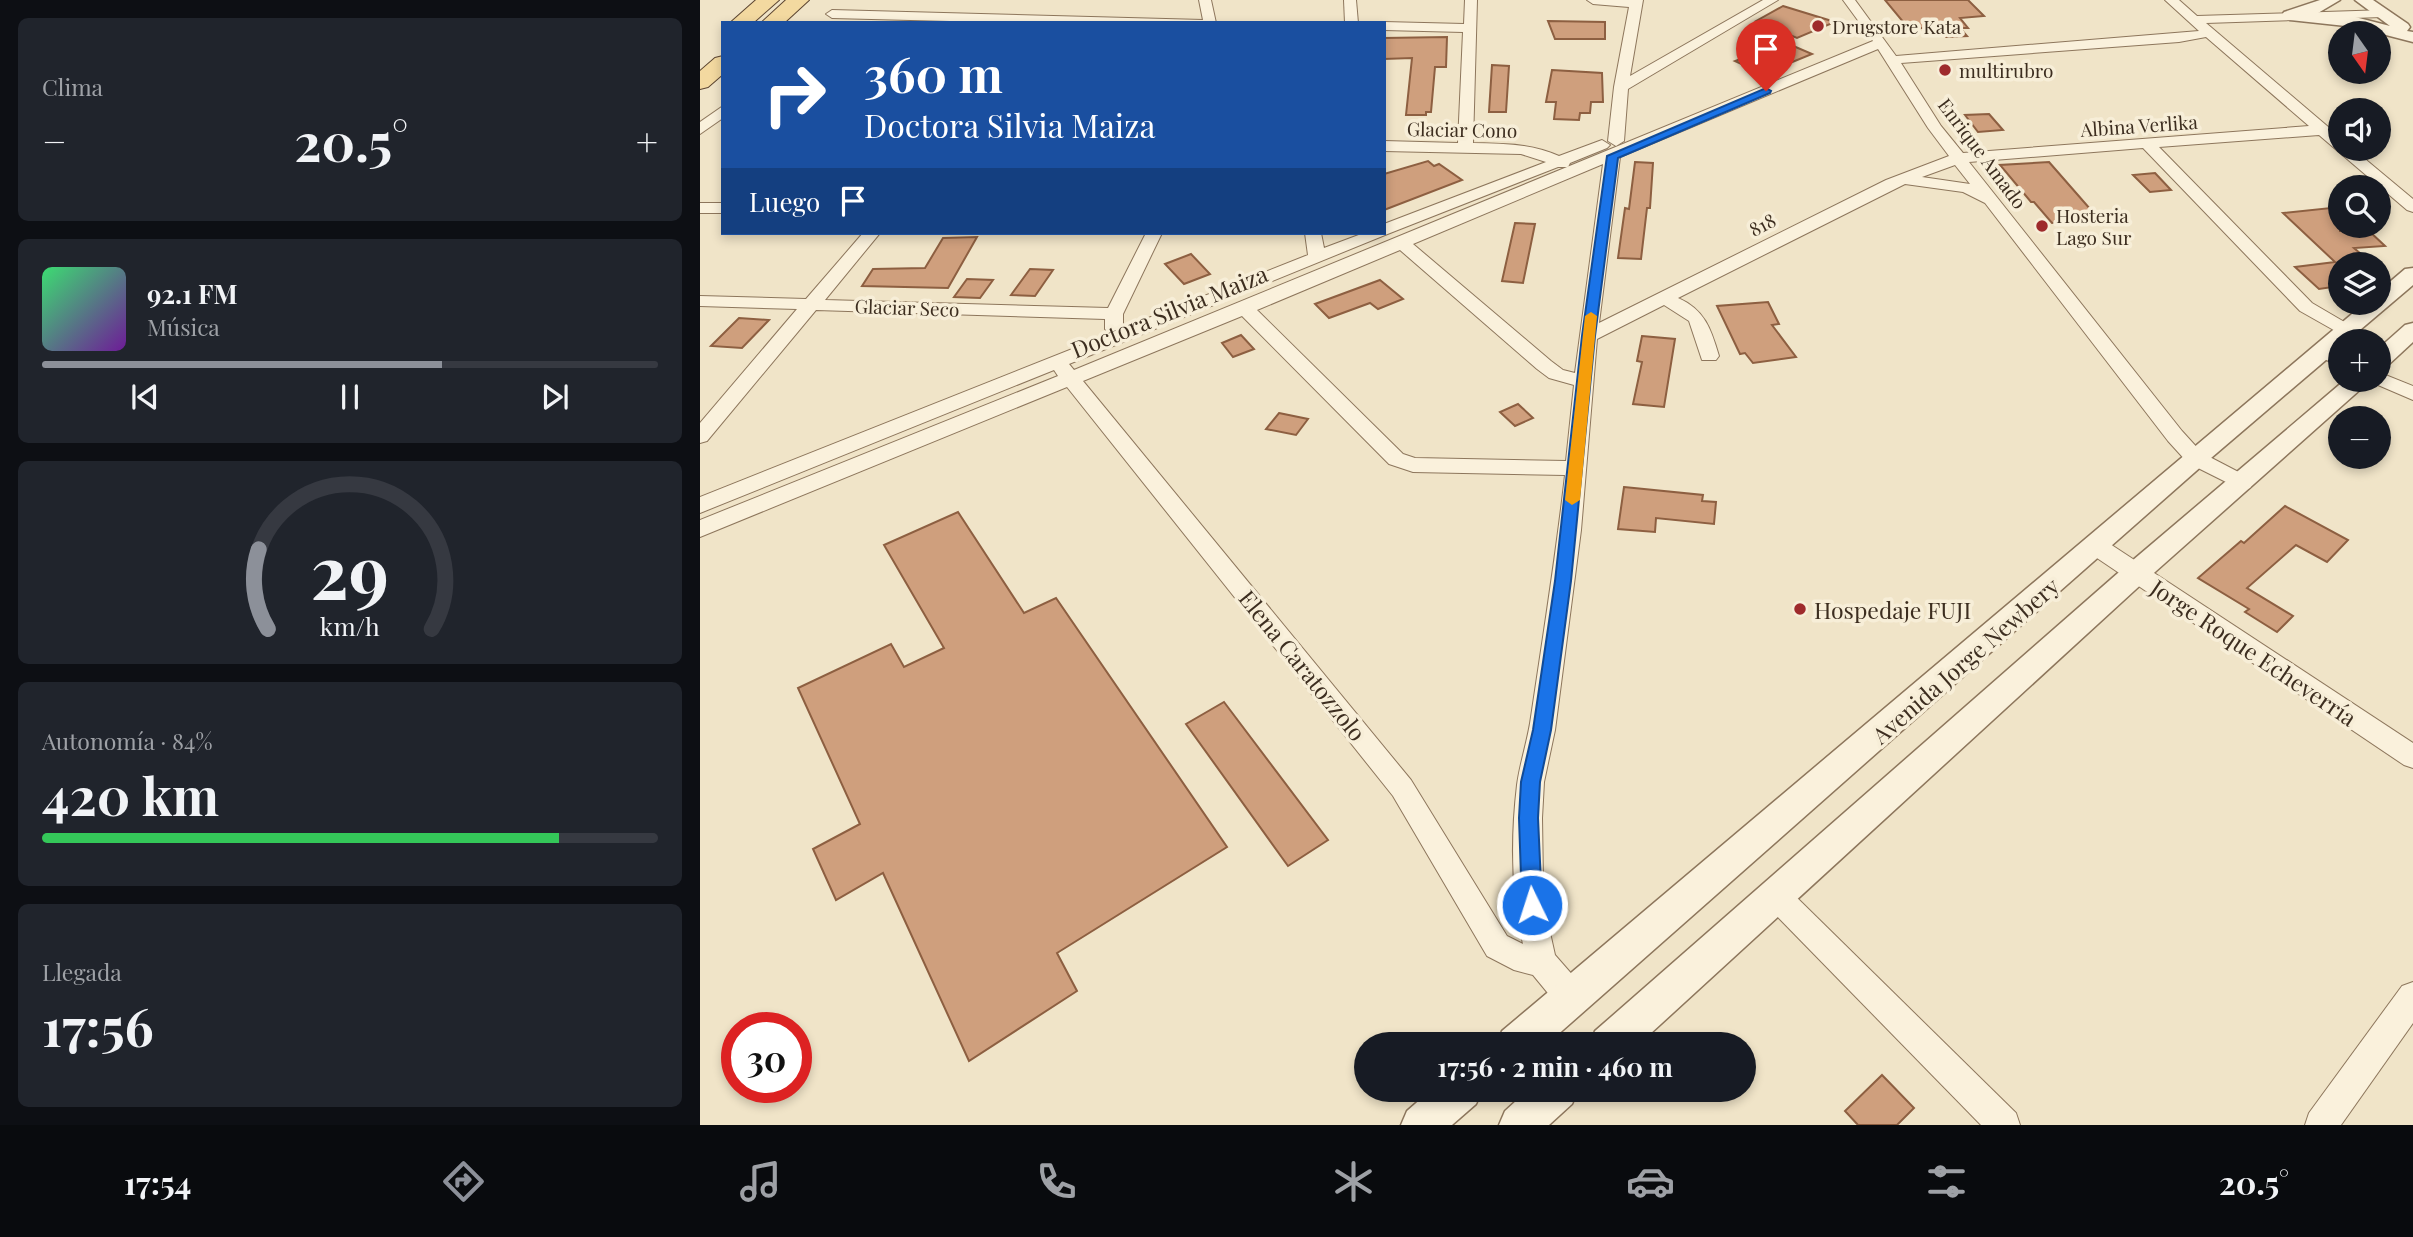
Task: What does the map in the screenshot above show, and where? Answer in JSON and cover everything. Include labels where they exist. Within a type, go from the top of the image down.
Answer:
[{"type":"main road","points":[[743,21],[769,0]]},
{"type":"main road","points":[[773,21],[799,0]]},
{"type":"main road","points":[[700,82],[713,54]]},
{"type":"street","points":[[827,18],[847,0]]},
{"type":"street","points":[[1205,0],[1210,21]]},
{"type":"street","points":[[1350,0],[1352,21]]},
{"type":"street","points":[[1465,147],[1471,0]]},
{"type":"street","points":[[1572,998],[1542,962],[1534,928],[1529,883],[1529,806],[1563,581],[1588,336],[1621,87],[1637,2],[1593,0]]},
{"type":"street","points":[[1621,87],[1772,0]]},
{"type":"street","name":"Enrique Amado","points":[[1849,0],[1881,43],[1935,128],[2195,458]]},
{"type":"street","points":[[2171,0],[2328,135]]},
{"type":"street","points":[[2290,15],[2312,10],[2332,0]]},
{"type":"street","points":[[2363,0],[2413,36]]},
{"type":"street","points":[[2196,20],[2290,15],[2404,15],[2410,11]]},
{"type":"street","points":[[2290,15],[2355,22],[2413,36]]},
{"type":"street","points":[[827,18],[1049,17],[1149,21]]},
{"type":"street","points":[[1386,26],[1468,28]]},
{"type":"street","points":[[1892,60],[2179,38],[2207,33]]},
{"type":"street","name":"Doctora Silvia Maiza","points":[[1386,229],[1557,161],[1657,138],[1881,43]]},
{"type":"street","points":[[700,130],[721,112]]},
{"type":"street","points":[[1906,178],[1924,164],[1933,149],[1935,128]]},
{"type":"street","points":[[700,130],[721,131]]},
{"type":"street","name":"Albina Verlika","points":[[1959,158],[2322,130]]},
{"type":"street","points":[[2146,143],[2306,307],[2343,329]]},
{"type":"street","name":"Glaciar Cono","points":[[1386,146],[1530,150],[1575,171]]},
{"type":"street","name":"Doctora Silvia Maiza","points":[[700,505],[1063,370],[1245,308],[1575,171],[1614,149]]},
{"type":"street","name":"818","points":[[1588,336],[1906,178],[1959,158]]},
{"type":"street","points":[[2358,161],[2413,207]]},
{"type":"street","points":[[1906,178],[1959,187],[1991,199]]},
{"type":"street","points":[[700,208],[721,208]]},
{"type":"street","points":[[700,436],[709,415],[812,304],[870,235]]},
{"type":"street","points":[[1114,339],[1114,314],[1153,235]]},
{"type":"street","points":[[1313,235],[1317,257]]},
{"type":"street","name":"Doctora Silvia Maiza","points":[[700,529],[1063,370],[1114,339],[1373,235]]},
{"type":"street","points":[[1401,243],[1544,365],[1556,373],[1585,382]]},
{"type":"street","name":"Avenida Jorge Newbery","points":[[2348,329],[2413,274]]},
{"type":"street","points":[[1664,298],[1692,310],[1698,318],[1709,356]]},
{"type":"street","name":"Glaciar Seco","points":[[700,301],[1114,314]]},
{"type":"street","points":[[1245,308],[1396,460],[1413,466],[1575,468]]},
{"type":"street","points":[[2391,350],[2413,330]]},
{"type":"street","name":"Avenida Jorge Newbery","points":[[1531,1032],[2096,547],[2195,458],[2328,357]]},
{"type":"street","name":"Elena Caratozzolo","points":[[1063,370],[1402,788],[1497,946],[1514,956],[1542,962]]},
{"type":"street","points":[[2391,384],[2413,394]]},
{"type":"street","name":"Avenida Jorge Newbery","points":[[1623,1032],[2136,573],[2345,392]]},
{"type":"street","points":[[2195,458],[2242,483]]},
{"type":"street","name":"Jorge Roque Echeverría","points":[[2096,547],[2413,757]]},
{"type":"street","points":[[1775,895],[2004,1125]]},
{"type":"street","points":[[2321,1125],[2413,997]]},
{"type":"street","points":[[1420,1125],[1448,1102]]},
{"type":"street","points":[[1519,1125],[1545,1102]]},
{"type":"building","points":[[1885,0],[1968,0],[1984,16],[1960,18],[1968,28],[1960,28],[1967,36],[1946,37],[1938,27],[1909,29]]},
{"type":"building","points":[[1783,6],[1835,22],[1797,38],[1756,21]]},
{"type":"building","points":[[1548,21],[1605,22],[1605,39],[1555,39]]},
{"type":"building","points":[[1447,37],[1446,67],[1435,67],[1431,112],[1426,112],[1426,115],[1406,115],[1412,58],[1386,59],[1386,38]]},
{"type":"building","points":[[1784,42],[1812,54],[1763,74],[1735,61]]},
{"type":"building","points":[[1492,65],[1509,66],[1506,112],[1489,112]]},
{"type":"building","points":[[1552,70],[1602,73],[1603,102],[1591,102],[1590,113],[1580,113],[1579,120],[1554,119],[1556,102],[1546,102]]},
{"type":"building","points":[[1989,114],[2003,130],[1978,132],[1965,115]]},
{"type":"building","points":[[1428,161],[1434,166],[1439,164],[1462,180],[1386,209],[1386,173]]},
{"type":"building","points":[[1635,162],[1653,163],[1650,208],[1647,208],[1641,259],[1618,258],[1625,208],[1629,209]]},
{"type":"building","points":[[2049,162],[2098,218],[2052,223],[2000,165]]},
{"type":"building","points":[[2155,173],[2171,190],[2150,192],[2133,175]]},
{"type":"building","points":[[2328,208],[2328,238],[2376,238],[2385,246],[2354,248],[2359,252],[2328,252],[2328,255],[2283,213]]},
{"type":"building","points":[[1515,223],[1535,224],[1523,283],[1502,281]]},
{"type":"building","points":[[977,237],[948,288],[862,286],[873,269],[925,268],[943,238]]},
{"type":"building","points":[[1191,254],[1210,274],[1184,284],[1165,264]]},
{"type":"building","points":[[2328,263],[2328,288],[2319,289],[2295,267]]},
{"type":"building","points":[[1030,269],[1053,270],[1035,296],[1011,295]]},
{"type":"building","points":[[967,279],[993,280],[980,298],[954,297]]},
{"type":"building","points":[[1380,280],[1403,299],[1378,309],[1370,303],[1329,318],[1315,304]]},
{"type":"building","points":[[1768,302],[1779,324],[1772,325],[1796,357],[1753,363],[1745,353],[1740,354],[1717,306]]},
{"type":"building","points":[[739,318],[769,320],[742,348],[711,346]]},
{"type":"building","points":[[1241,335],[1254,349],[1233,357],[1222,343]]},
{"type":"building","points":[[1642,336],[1675,339],[1664,407],[1633,404],[1642,362],[1637,361]]},
{"type":"building","points":[[1518,404],[1533,418],[1515,426],[1500,412]]},
{"type":"building","points":[[1279,413],[1308,419],[1296,435],[1266,429]]},
{"type":"building","points":[[1624,487],[1703,495],[1702,501],[1716,502],[1714,524],[1656,518],[1655,532],[1618,529]]},
{"type":"building","points":[[2285,506],[2348,540],[2327,562],[2296,545],[2247,588],[2293,616],[2277,632],[2245,612],[2249,609],[2198,578],[2241,541],[2244,543]]},
{"type":"building","points":[[958,512],[1024,613],[1056,598],[1227,847],[1057,953],[1077,991],[969,1061],[883,873],[836,900],[813,849],[860,824],[798,688],[891,644],[904,667],[944,648],[884,545]]},
{"type":"building","points":[[1224,702],[1328,840],[1288,866],[1186,724]]},
{"type":"building","points":[[1882,1075],[1914,1108],[1897,1125],[1858,1125],[1845,1111]]},
{"type":"slow traffic","points":[[1572,500],[1591,316]]},
{"type":"place","name":"Drugstore Kata","points":[[1818,26]]},
{"type":"place","name":"multirubro","points":[[1945,70]]},
{"type":"place","name":"Hosteria Lago Sur","points":[[2042,226]]},
{"type":"place","name":"Hospedaje FUJI","points":[[1800,609]]},
{"type":"route","points":[[1532,905],[1528,818],[1531,782],[1542,730],[1570,530],[1588,336],[1612,156],[1766,91]]}]
